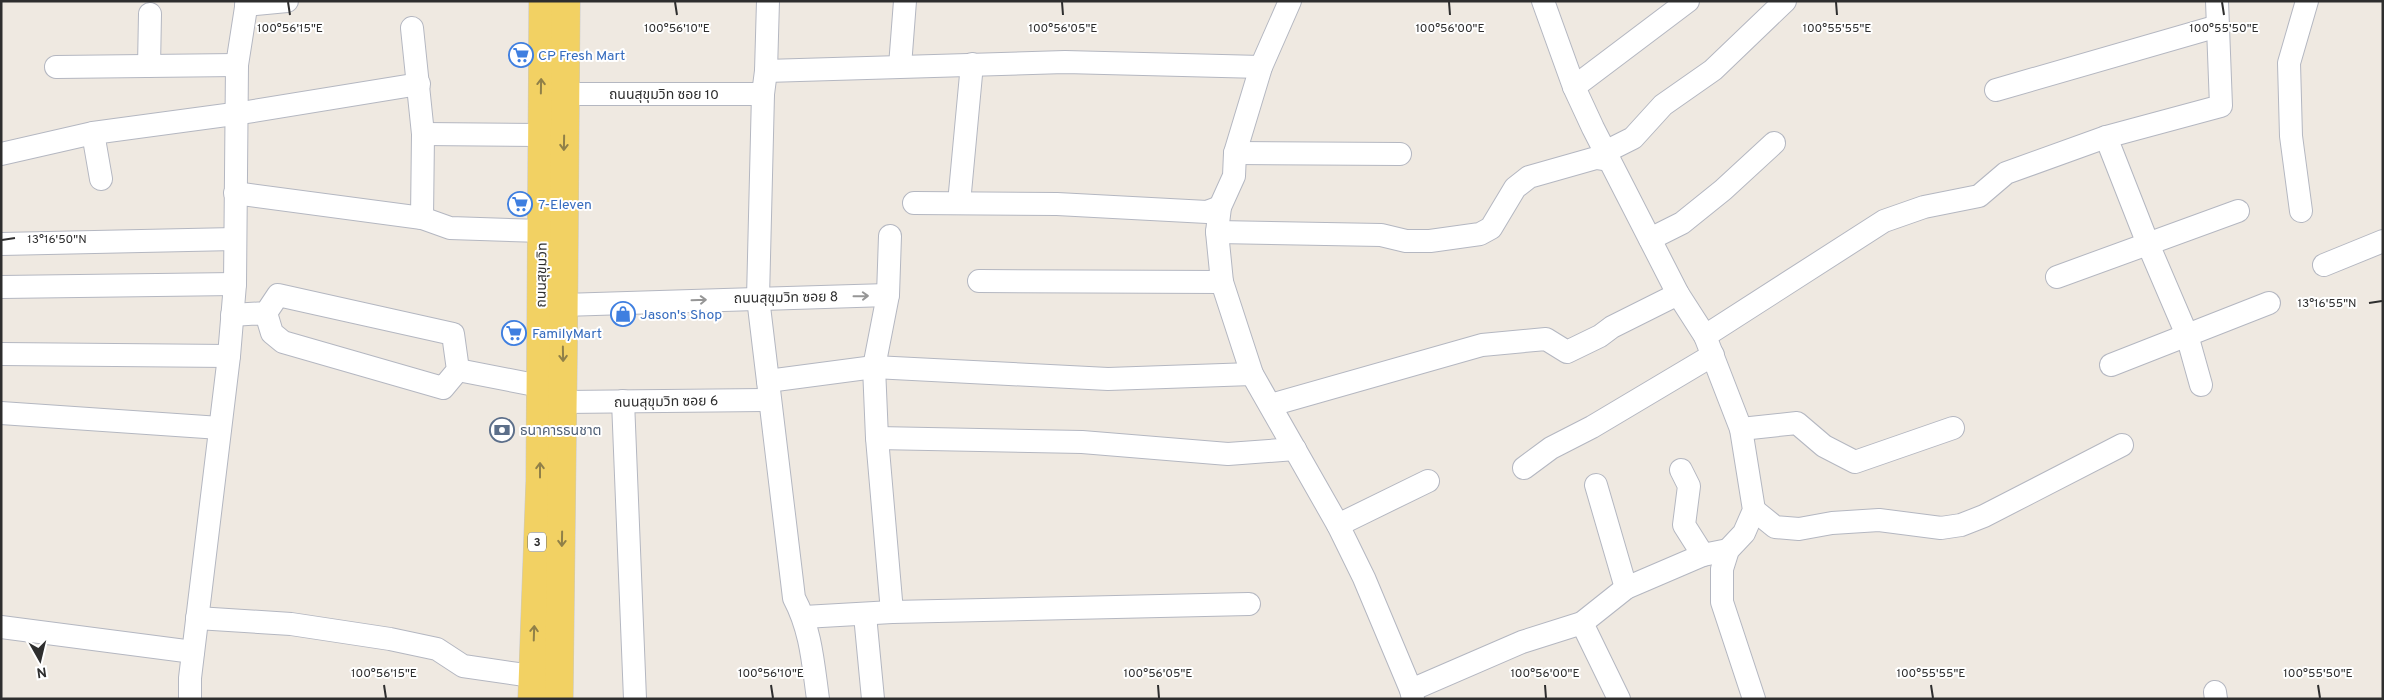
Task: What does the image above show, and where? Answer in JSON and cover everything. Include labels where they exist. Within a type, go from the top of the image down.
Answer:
[{"type":"main road","name":"ถนนสุขุมวิท","points":[[532,687],[540,481],[542,1]]},
{"type":"main road","name":"ถนนสุขุมวิท","points":[[559,699],[564,402],[566,1]]},
{"type":"street","points":[[190,699],[193,652],[229,356],[235,284],[237,66],[246,3],[287,1]]},
{"type":"street","points":[[768,1],[766,71],[763,94],[758,298],[794,598],[804,618],[809,635],[818,699]]},
{"type":"street","points":[[900,66],[905,1]]},
{"type":"street","points":[[1290,1],[1261,67],[1235,152],[1234,176],[1220,208],[1217,232],[1222,282],[1252,374],[1271,404],[1338,525],[1364,578],[1412,695],[1522,642],[1582,623],[1626,588],[1703,555],[1728,550]]},
{"type":"street","points":[[1543,1],[1574,87],[1678,294],[1709,346],[1741,429],[1754,510],[1744,533],[1728,550],[1722,569],[1722,602],[1754,699]]},
{"type":"street","points":[[1574,87],[1688,1]]},
{"type":"street","points":[[1217,232],[1381,235],[1406,241],[1430,241],[1480,234],[1491,228],[1515,188],[1529,177],[1607,156],[1633,138],[1663,106],[1713,70],[1785,1]]},
{"type":"street","points":[[1524,468],[1551,448],[1592,427],[1884,221],[1924,208],[1979,196],[2006,173],[2106,137],[2221,106],[2217,1]]},
{"type":"street","points":[[2302,211],[2291,136],[2289,63],[2307,1]]},
{"type":"street","points":[[149,66],[150,14]]},
{"type":"street","points":[[1996,90],[2218,26]]},
{"type":"street","points":[[412,28],[423,134],[422,218]]},
{"type":"street","points":[[766,71],[1064,62],[1261,67]]},
{"type":"street","points":[[959,203],[972,64]]},
{"type":"street","points":[[56,67],[237,66]]},
{"type":"street","points":[[1,154],[94,133],[237,113],[419,84]]},
{"type":"street","name":"ถนนสุขุมวิท ซอย 10","points":[[565,94],[763,94]]},
{"type":"street","points":[[94,133],[101,179]]},
{"type":"street","points":[[423,134],[541,135]]},
{"type":"street","points":[[2106,137],[2148,244],[2187,335],[2201,385]]},
{"type":"street","points":[[1650,239],[1682,223],[1723,190],[1774,143]]},
{"type":"street","points":[[1235,152],[1400,154]]},
{"type":"street","points":[[235,193],[422,218],[450,228],[542,231]]},
{"type":"street","points":[[914,203],[1057,204],[1208,212],[1220,208]]},
{"type":"street","points":[[2057,277],[2238,211]]},
{"type":"street","points":[[890,236],[888,295],[874,367],[877,438],[892,612]]},
{"type":"street","points":[[1,244],[236,240]]},
{"type":"street","points":[[2324,265],[2383,242]]},
{"type":"street","points":[[979,281],[1222,282]]},
{"type":"street","points":[[1,287],[235,284]]},
{"type":"street","points":[[1271,404],[1482,345],[1546,339],[1567,352],[1678,294]]},
{"type":"street","points":[[278,295],[453,334],[458,370],[443,388],[282,342],[272,333],[266,313],[278,295]]},
{"type":"street","name":"ถนนสุขุมวิท ซอย 8","points":[[563,305],[888,295]]},
{"type":"street","points":[[2111,365],[2269,303]]},
{"type":"street","points":[[232,315],[266,313]]},
{"type":"street","points":[[1,354],[229,356]]},
{"type":"street","name":"ถนนสุขุมวิท ซอย 6","points":[[564,402],[623,401],[768,390],[874,367],[1108,379],[1252,374]]},
{"type":"street","points":[[458,370],[540,386]]},
{"type":"street","points":[[623,401],[635,699]]},
{"type":"street","points":[[1,413],[220,428]]},
{"type":"street","points":[[1741,429],[1797,423],[1824,446],[1855,462],[1953,428]]},
{"type":"street","points":[[877,438],[1082,442],[1228,454],[1295,450]]},
{"type":"street","points":[[1754,510],[1775,527],[1799,528],[1832,523],[1879,520],[1941,528],[1961,524],[1984,516],[2122,445]]},
{"type":"street","points":[[1680,470],[1689,486],[1684,525],[1703,555]]},
{"type":"street","points":[[1338,525],[1428,481]]},
{"type":"street","points":[[1596,484],[1626,588]]},
{"type":"street","points":[[804,618],[892,612],[1249,604]]},
{"type":"street","points":[[865,615],[873,699]]},
{"type":"street","points":[[197,618],[291,624],[390,639],[437,649],[463,666],[532,687]]},
{"type":"street","points":[[1582,623],[1619,699]]},
{"type":"street","points":[[1,627],[193,652]]},
{"type":"place","name":"CP Fresh Mart","points":[[521,55]]},
{"type":"place","name":"7-Eleven","points":[[520,204]]},
{"type":"place","name":"Jason's Shop","points":[[623,314]]},
{"type":"place","name":"FamilyMart","points":[[514,333]]},
{"type":"place","name":"ธนาคารธนชาต","points":[[502,430]]}]
